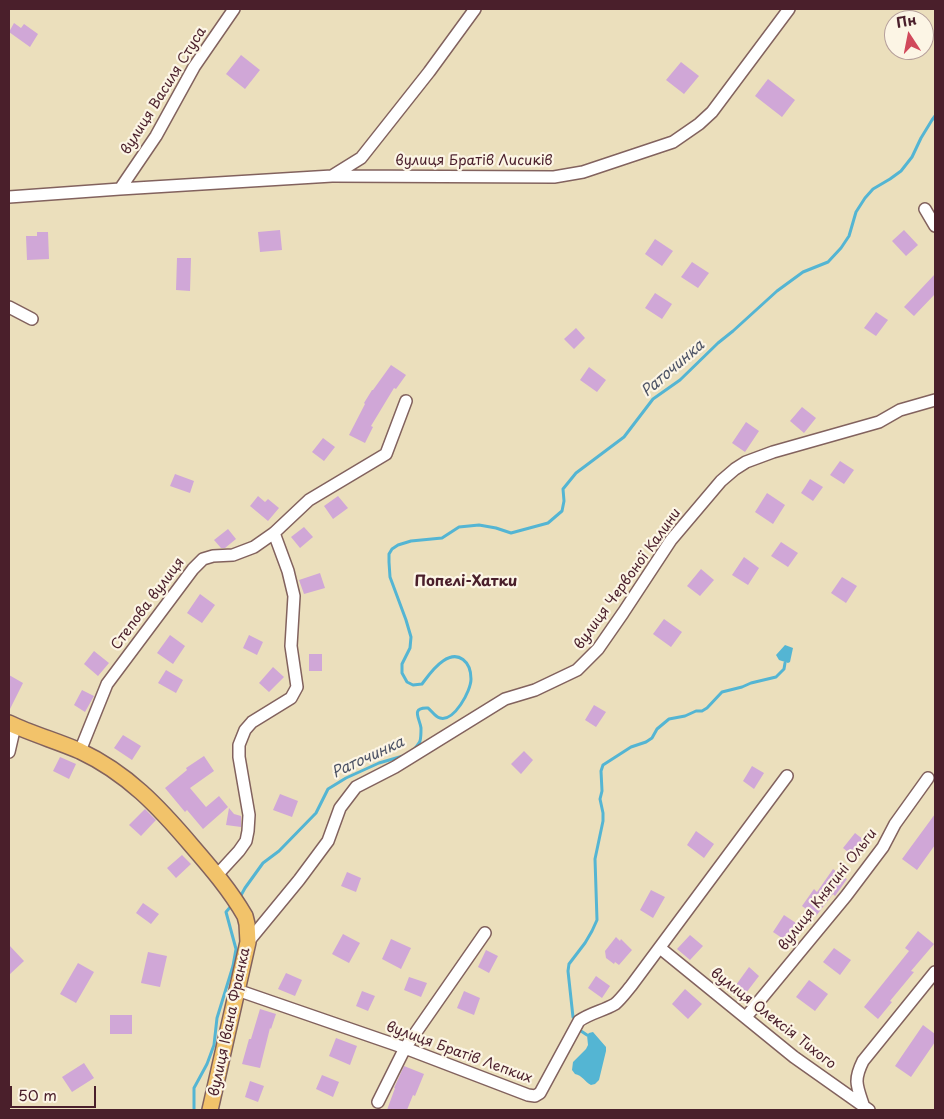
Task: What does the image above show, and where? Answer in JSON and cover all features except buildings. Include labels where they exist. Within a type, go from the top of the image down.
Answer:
[{"type":"main road","name":"вулиця Івана Франка","points":[[12,725],[80,751],[109,767],[136,787],[165,815],[222,881],[245,916],[248,942],[210,1110]]},
{"type":"street","name":"вулиця Василя Стуса","points":[[120,189],[156,136],[194,67],[234,9]]},
{"type":"street","name":"вулиця Братів Лисиків","points":[[332,176],[361,158],[476,9]]},
{"type":"street","name":"вулиця Братів Лисиків","points":[[9,197],[332,176],[554,177],[583,172],[673,142],[700,124],[712,112],[789,9]]},
{"type":"street","points":[[925,209],[935,226]]},
{"type":"street","points":[[9,307],[32,318]]},
{"type":"street","name":"вулиця Червоної Калини","points":[[248,942],[328,841],[340,808],[356,787],[395,767],[505,699],[535,690],[577,670],[598,649],[671,540],[721,481],[735,469],[746,462],[773,452],[879,422],[900,410],[935,400]]},
{"type":"street","name":"Степова вулиця","points":[[80,751],[107,684],[193,569],[203,559],[213,556],[233,555],[254,547],[274,533],[309,500],[386,454],[406,401]]},
{"type":"street","points":[[222,881],[246,841],[248,831],[249,815],[239,757],[245,730],[252,722],[291,698],[297,687],[291,646],[294,596],[288,571],[274,533]]},
{"type":"street","points":[[9,752],[12,725]]},
{"type":"street","name":"вулиця Братів Лепких","points":[[237,990],[405,1048],[535,1096],[540,1093],[579,1021],[586,1016],[610,1007],[631,986],[787,776]]},
{"type":"street","name":"вулиця Княгині Ольги","points":[[746,1018],[878,854],[894,824],[928,778]]},
{"type":"street","points":[[378,1102],[405,1048],[486,932]]},
{"type":"street","name":"вулиця Олексія Тихого","points":[[660,948],[794,1057],[866,1108]]},
{"type":"street","points":[[866,1108],[856,1080],[863,1061],[935,972]]},
{"type":"water","points":[[785,645],[793,648],[790,662],[788,663],[779,660],[776,655]]},
{"type":"water","points":[[593,1032],[606,1047],[606,1051],[599,1080],[591,1085],[572,1070],[573,1062],[588,1045],[587,1035]]},
{"type":"waterway","name":"Раточинка","points":[[413,751],[421,738],[421,728],[417,714],[419,709],[428,708],[440,718],[451,715],[465,698],[471,679],[469,667],[466,663],[459,657],[454,657],[440,663],[422,684],[413,685],[407,682],[402,673],[402,664],[410,648],[411,637],[390,577],[389,554],[392,549],[411,541],[442,538],[459,527],[479,525],[511,533],[548,523],[562,511],[564,501],[563,489],[576,473],[624,437],[653,399],[680,380],[718,343],[777,291],[803,272],[828,262],[849,236],[856,212],[865,198],[873,189],[901,171],[912,157],[935,116]]},
{"type":"waterway","points":[[573,1017],[568,971],[569,964],[585,943],[597,920],[595,859],[603,821],[600,799],[603,765],[631,747],[652,738],[657,729],[669,719],[702,711],[722,692],[776,677],[784,669],[785,663]]},
{"type":"waterway","name":"Раточинка","points":[[239,899],[263,863],[279,851],[316,813],[328,789],[346,778],[379,763],[403,756]]},
{"type":"waterway","name":"Раточинка","points":[[194,1110],[194,1088],[207,1064],[214,1045],[217,1018],[233,966],[236,949],[226,912],[232,905]]},
{"type":"waterway","points":[[581,1031],[587,1035]]},
{"type":"district","name":"Попелі-Хатки","points":[[466,582]]}]
